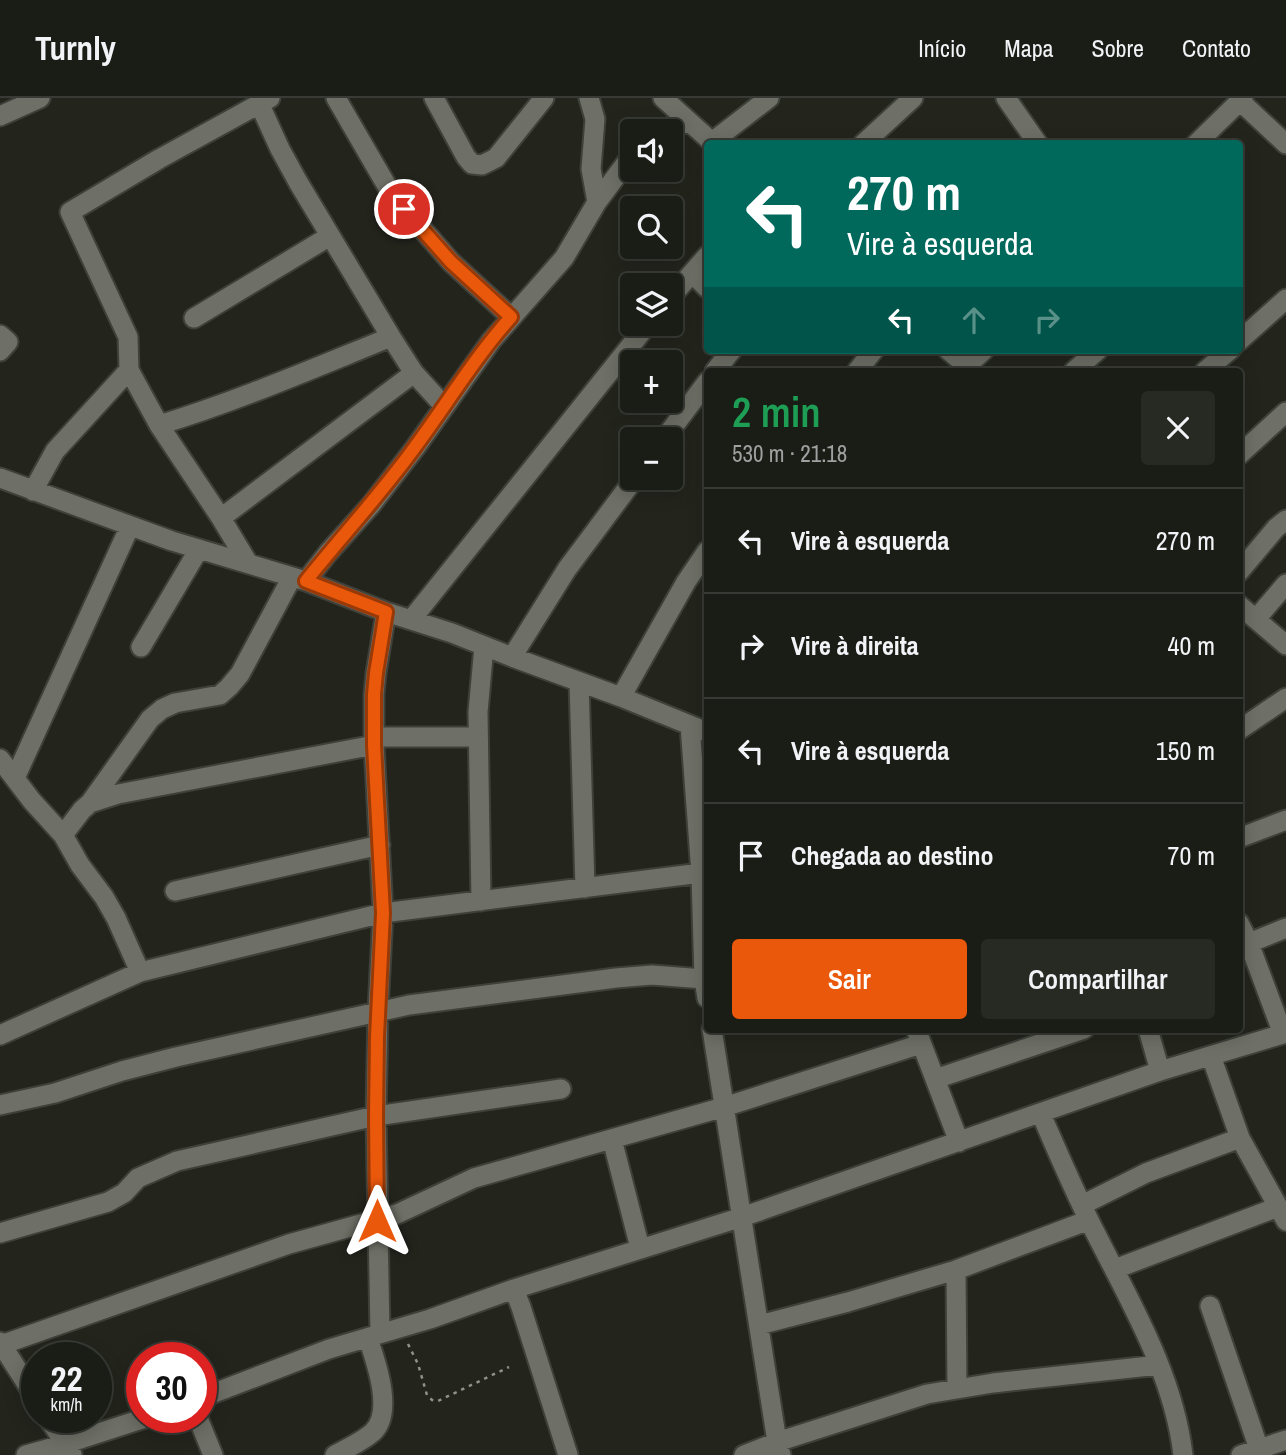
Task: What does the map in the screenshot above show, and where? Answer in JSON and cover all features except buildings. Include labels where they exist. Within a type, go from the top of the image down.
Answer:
[{"type":"street","points":[[0,116],[40,98]]},
{"type":"street","points":[[337,98],[391,193],[451,262],[511,317]]},
{"type":"street","points":[[434,98],[466,157],[472,164],[482,164],[496,158],[544,98]]},
{"type":"street","points":[[589,98],[595,119],[591,169],[597,202]]},
{"type":"street","points":[[663,98],[710,140]]},
{"type":"street","points":[[717,140],[769,98]]},
{"type":"street","points":[[867,140],[913,98]]},
{"type":"street","points":[[1006,98],[1035,140]]},
{"type":"street","points":[[248,563],[159,425],[129,370],[128,337],[70,212],[264,100],[286,160],[330,236],[414,373],[444,406]]},
{"type":"street","points":[[1200,140],[1234,101],[1286,144]]},
{"type":"street","points":[[683,124],[689,122]]},
{"type":"street","points":[[63,835],[90,803],[150,719],[175,703],[220,695],[240,674],[299,579],[328,553],[371,505],[491,341],[564,258],[597,202],[620,171]]},
{"type":"street","points":[[194,318],[330,236]]},
{"type":"street","points":[[683,283],[704,259]]},
{"type":"street","points":[[692,273],[704,285]]},
{"type":"street","points":[[1243,337],[1286,299]]},
{"type":"street","points":[[0,335],[8,342],[0,351]]},
{"type":"street","points":[[411,620],[638,336]]},
{"type":"street","points":[[159,425],[197,414],[390,337]]},
{"type":"street","points":[[717,368],[729,354]]},
{"type":"street","points":[[859,368],[871,354]]},
{"type":"street","points":[[953,354],[970,368],[981,354]]},
{"type":"street","points":[[1077,368],[1093,354]]},
{"type":"street","points":[[1209,368],[1225,354]]},
{"type":"street","points":[[33,491],[55,451],[129,370]]},
{"type":"street","points":[[221,518],[414,373]]},
{"type":"street","points":[[673,427],[704,386]]},
{"type":"street","points":[[1243,451],[1286,412]]},
{"type":"street","points":[[0,478],[130,526],[299,579],[386,612],[452,633],[698,728],[704,907]]},
{"type":"street","points":[[512,657],[567,569],[626,490]]},
{"type":"street","points":[[1243,567],[1286,520]]},
{"type":"street","points":[[15,778],[130,526]]},
{"type":"street","points":[[141,648],[199,549]]},
{"type":"street","points":[[621,697],[704,555]]},
{"type":"street","points":[[1286,584],[1244,609],[1286,645]]},
{"type":"street","points":[[335,1455],[372,1433],[381,1417],[382,1387],[374,1336],[378,1010],[383,913],[374,741],[376,673],[386,612]]},
{"type":"street","points":[[481,901],[478,737],[484,646]]},
{"type":"street","points":[[579,682],[585,888]]},
{"type":"street","points":[[1243,727],[1286,698]]},
{"type":"street","points":[[90,803],[118,794],[374,741],[478,737]]},
{"type":"street","points":[[0,759],[32,801],[63,835],[80,865],[104,897],[140,972]]},
{"type":"street","points":[[1243,836],[1286,820]]},
{"type":"street","points":[[176,891],[380,845]]},
{"type":"street","points":[[0,1035],[140,972],[383,913],[585,888],[703,866]]},
{"type":"street","points":[[1249,943],[1286,928]]},
{"type":"street","points":[[217,1392],[329,1349],[402,1328],[514,1289],[742,1217],[1160,1071],[1284,1034],[1243,931]]},
{"type":"street","points":[[0,1105],[55,1093],[157,1061],[378,1010],[652,975],[704,988]]},
{"type":"street","points":[[713,1033],[779,1448]]},
{"type":"street","points":[[935,1079],[1071,1033]]},
{"type":"street","points":[[1149,1033],[1160,1071]]},
{"type":"street","points":[[21,1375],[1,1343],[289,1244],[377,1221],[474,1178],[724,1107],[919,1037],[959,1142]]},
{"type":"street","points":[[1115,1269],[1282,1214],[1240,1138],[1211,1056]]},
{"type":"street","points":[[0,1233],[108,1202],[124,1193],[138,1178],[177,1161],[376,1116],[561,1089]]},
{"type":"street","points":[[1041,1114],[1159,1365],[1176,1416],[1183,1455]]},
{"type":"street","points":[[759,1325],[956,1270],[1085,1212],[1146,1173],[1240,1138]]},
{"type":"street","points":[[612,1139],[640,1248]]},
{"type":"street","points":[[956,1270],[957,1388]]},
{"type":"street","points":[[514,1289],[568,1455]]},
{"type":"street","points":[[1210,1306],[1250,1452],[1286,1440]]},
{"type":"street","points":[[744,1455],[779,1448],[928,1394],[957,1388],[1159,1365]]},
{"type":"street","points":[[26,1455],[69,1450],[126,1426]]},
{"type":"street","points":[[58,1433],[69,1450]]},
{"type":"street","points":[[204,1433],[213,1455]]},
{"type":"path","points":[[402,1328],[418,1364],[424,1388],[432,1400],[443,1400],[509,1367]]},
{"type":"route","points":[[377,1221],[377,1037],[383,913],[374,694],[386,612],[306,581],[371,505],[511,317],[451,262],[404,209]]}]
